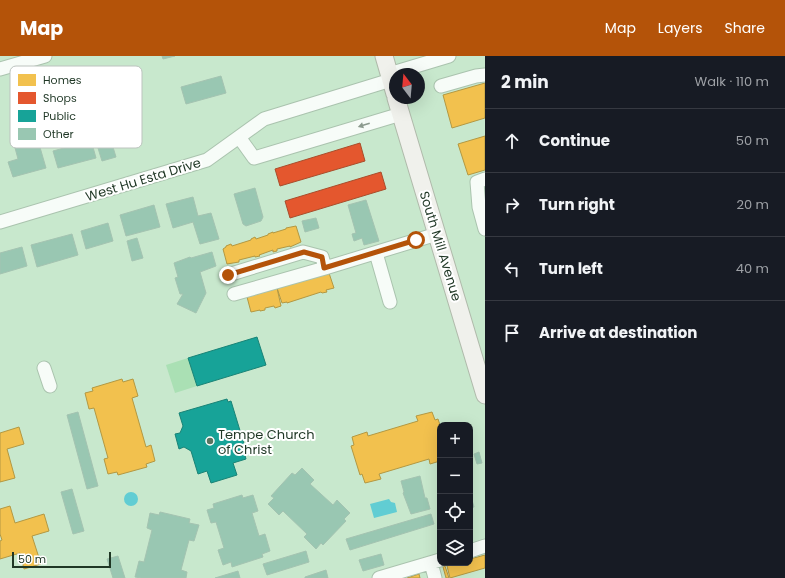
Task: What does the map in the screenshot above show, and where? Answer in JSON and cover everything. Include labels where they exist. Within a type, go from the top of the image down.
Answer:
[{"type":"main road","points":[[384,56],[389,73]]},
{"type":"main road","name":"South Mill Avenue","points":[[399,106],[485,395]]},
{"type":"street","points":[[10,66],[44,56]]},
{"type":"street","name":"West Hu Esta Drive","points":[[424,68],[449,56]]},
{"type":"street","points":[[0,69],[10,66]]},
{"type":"street","points":[[440,86],[485,75]]},
{"type":"street","name":"West Hu Esta Drive","points":[[0,222],[207,160],[264,119],[389,84]]},
{"type":"street","points":[[239,137],[254,158],[399,106]]},
{"type":"street","points":[[485,179],[477,182],[479,207],[485,229]]},
{"type":"street","points":[[234,294],[437,234]]},
{"type":"street","points":[[228,275],[304,252],[322,257],[324,268]]},
{"type":"street","points":[[376,253],[390,302]]},
{"type":"street","points":[[44,368],[50,386]]},
{"type":"street","points":[[473,550],[485,546]]},
{"type":"street","points":[[379,578],[435,561],[435,578]]},
{"type":"green space","points":[[188,358],[197,386],[175,393],[166,365]]},
{"type":"water","points":[[128,492],[134,492],[138,496],[138,502],[134,506],[128,506],[124,502],[124,496]]},
{"type":"water","points":[[389,499],[391,502],[395,503],[397,512],[374,518],[370,504]]},
{"type":"building: Homes","points":[[485,83],[485,118],[452,128],[443,95]]},
{"type":"building: Homes","points":[[485,136],[485,170],[468,175],[458,144]]},
{"type":"building: Homes","points":[[296,226],[301,242],[290,247],[277,249],[277,251],[273,252],[273,250],[259,255],[260,256],[227,264],[223,249],[226,246],[231,244],[232,246],[251,240],[255,237],[256,239],[273,232]]},
{"type":"building: Homes","points":[[329,273],[334,288],[326,290],[327,292],[321,292],[287,303],[282,303],[277,288]]},
{"type":"building: Homes","points":[[277,288],[281,306],[275,308],[274,306],[265,308],[265,310],[251,312],[247,297]]},
{"type":"building: Homes","points":[[122,379],[123,382],[133,379],[138,396],[132,398],[146,447],[151,445],[155,461],[146,464],[147,467],[118,475],[117,472],[108,474],[104,459],[108,458],[94,408],[89,409],[85,393],[93,391],[92,388]]},
{"type":"building: Homes","points":[[432,412],[435,420],[438,419],[437,462],[430,464],[429,459],[379,474],[381,479],[365,483],[362,474],[360,475],[351,446],[354,445],[352,437],[367,432],[368,436],[418,421],[416,416]]},
{"type":"building: Homes","points":[[19,427],[24,444],[7,449],[15,478],[0,482],[0,433]]},
{"type":"building: Homes","points":[[10,506],[15,523],[44,514],[49,531],[32,536],[41,564],[24,569],[20,553],[0,559],[0,541],[2,540],[0,534],[0,509]]},
{"type":"building: Homes","points":[[485,555],[485,568],[450,578],[447,566],[473,566],[473,558]]},
{"type":"building: Homes","points":[[445,566],[449,578],[446,578],[443,567]]},
{"type":"building: Homes","points":[[419,574],[420,578],[407,578]]},
{"type":"building: Shops","points":[[360,143],[365,161],[280,186],[275,169]]},
{"type":"building: Shops","points":[[381,172],[386,189],[290,218],[285,201]]},
{"type":"building: Public","points":[[257,337],[266,365],[197,386],[188,358]]},
{"type":"building: Public","name":"Tempe Church of Christ","points":[[227,399],[228,402],[231,401],[245,447],[243,448],[246,459],[233,463],[237,475],[211,483],[207,471],[198,474],[191,451],[184,447],[179,449],[175,434],[180,433],[183,426],[179,413]]},
{"type":"building: Other","points":[[162,56],[175,56],[163,59]]},
{"type":"building: Other","points":[[221,76],[226,93],[186,104],[181,87]]},
{"type":"building: Other","points":[[15,148],[40,148],[46,168],[13,177],[8,162],[18,159]]},
{"type":"building: Other","points":[[64,148],[93,148],[96,158],[58,168],[53,151]]},
{"type":"building: Other","points":[[98,148],[113,148],[116,157],[102,161]]},
{"type":"building: Other","points":[[255,188],[263,217],[261,221],[246,226],[243,224],[234,194]]},
{"type":"building: Other","points":[[193,197],[198,216],[211,213],[219,239],[200,244],[193,222],[173,228],[166,204]]},
{"type":"building: Other","points":[[366,200],[379,241],[364,245],[362,238],[354,241],[352,234],[356,233],[348,205]]},
{"type":"building: Other","points":[[154,205],[160,227],[126,236],[120,215]]},
{"type":"building: Other","points":[[316,218],[319,228],[305,232],[302,221]]},
{"type":"building: Other","points":[[108,223],[113,241],[86,249],[81,231]]},
{"type":"building: Other","points":[[72,234],[78,255],[37,267],[31,245]]},
{"type":"building: Other","points":[[137,238],[143,258],[132,261],[127,241]]},
{"type":"building: Other","points":[[22,247],[27,266],[0,274],[0,253]]},
{"type":"building: Other","points":[[212,252],[216,266],[200,272],[206,293],[196,313],[177,304],[183,294],[180,294],[175,278],[178,277],[174,263],[190,257]]},
{"type":"building: Other","points":[[78,412],[98,486],[87,489],[67,415]]},
{"type":"building: Other","points":[[479,452],[482,463],[477,464],[474,454]]},
{"type":"building: Other","points":[[302,468],[314,480],[310,484],[333,505],[337,500],[350,513],[344,519],[346,521],[323,545],[321,543],[316,549],[304,537],[307,534],[283,511],[279,515],[268,504],[274,498],[271,496],[292,473],[295,475]]},
{"type":"building: Other","points":[[420,476],[425,498],[427,498],[430,509],[411,514],[403,493],[401,481]]},
{"type":"building: Other","points":[[72,489],[84,531],[73,534],[61,492]]},
{"type":"building: Other","points":[[242,495],[243,498],[253,495],[258,511],[252,513],[259,536],[265,534],[270,551],[262,554],[263,557],[232,567],[231,562],[223,565],[218,550],[224,548],[216,522],[211,523],[207,510],[214,508],[213,504]]},
{"type":"building: Other","points":[[160,512],[190,519],[189,523],[199,525],[194,541],[189,540],[181,570],[187,572],[186,578],[135,577],[139,561],[144,562],[152,530],[147,528],[150,513],[159,515]]},
{"type":"building: Other","points":[[431,514],[434,524],[350,550],[346,539]]},
{"type":"building: Other","points":[[306,551],[309,562],[267,575],[263,564]]},
{"type":"building: Other","points":[[381,554],[384,565],[363,571],[359,560]]},
{"type":"building: Other","points":[[118,556],[125,578],[113,578],[107,559]]},
{"type":"building: Other","points":[[326,570],[328,578],[305,578],[305,577]]},
{"type":"building: Other","points":[[238,571],[240,578],[215,578]]},
{"type":"place","name":"Tempe Church of Christ","points":[[210,441]]},
{"type":"route","points":[[228,275],[304,252],[322,257],[324,268],[416,240]]}]
